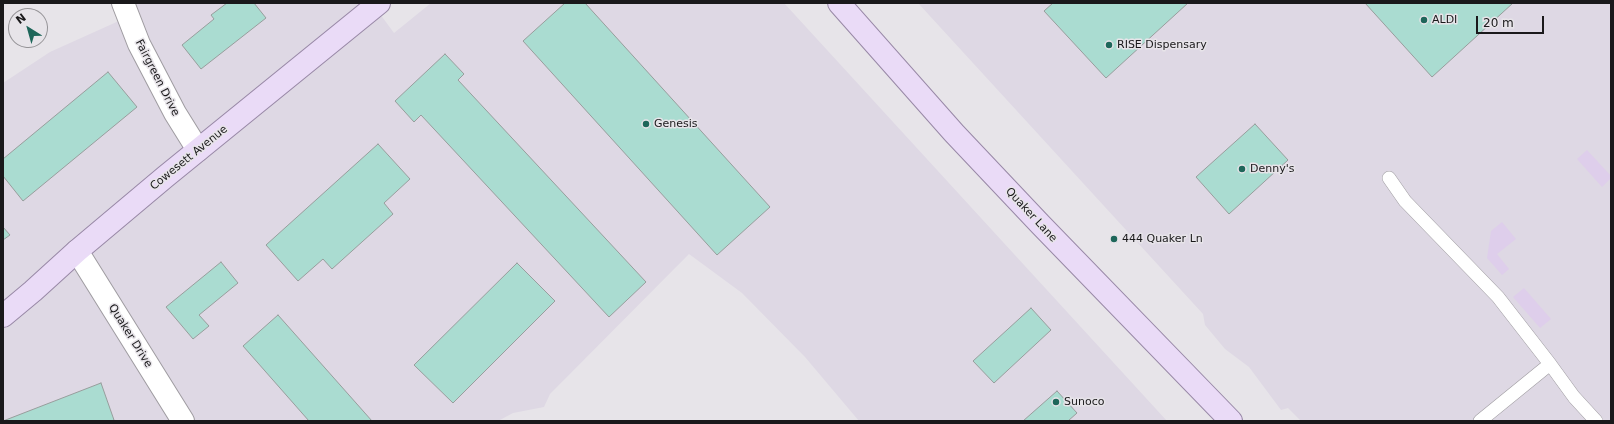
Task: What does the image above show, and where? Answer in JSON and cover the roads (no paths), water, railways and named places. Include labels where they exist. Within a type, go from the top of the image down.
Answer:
[{"type":"main road","points":[[332,42],[365,3]]},
{"type":"main road","name":"Cowesett Avenue","points":[[3,316],[77,251],[198,150],[379,3]]},
{"type":"main road","name":"Quaker Lane","points":[[839,3],[959,139],[1231,421]]},
{"type":"street","name":"Fairgreen Drive","points":[[123,3],[139,44],[175,113],[198,150]]},
{"type":"street","name":"Quaker Drive","points":[[77,251],[183,421]]},
{"type":"lane","points":[[1389,178],[1405,201],[1498,297],[1550,364],[1589,419]]},
{"type":"lane","points":[[1480,421],[1550,364]]},
{"type":"place","name":"ALDI","points":[[1424,20]]},
{"type":"place","name":"RISE Dispensary","points":[[1109,45]]},
{"type":"place","name":"Genesis","points":[[646,124]]},
{"type":"place","name":"Denny's","points":[[1242,169]]},
{"type":"place","name":"444 Quaker Ln","points":[[1114,239]]},
{"type":"place","name":"Sunoco","points":[[1056,402]]}]
